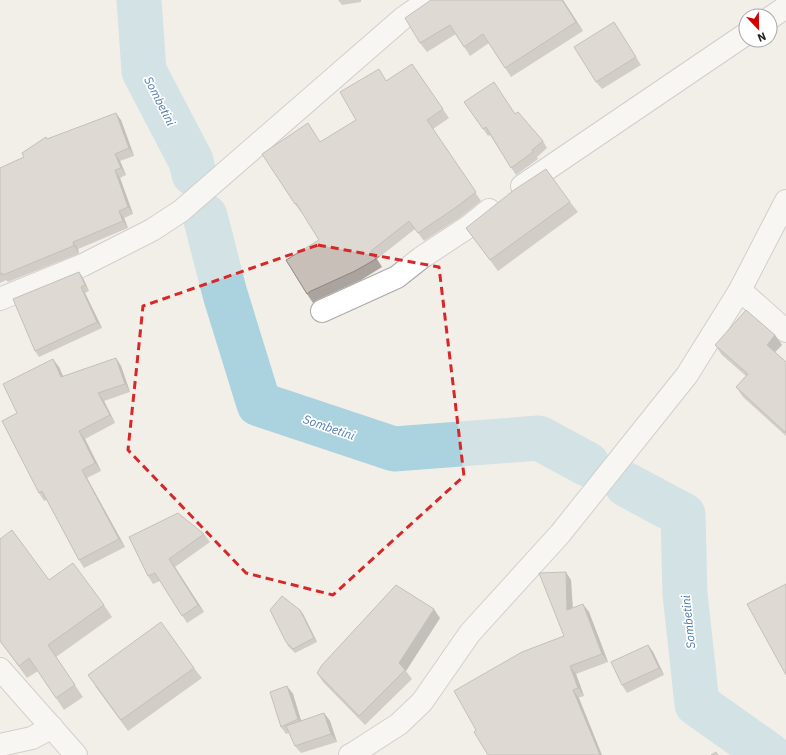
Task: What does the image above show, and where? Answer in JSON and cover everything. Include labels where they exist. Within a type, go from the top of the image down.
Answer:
[{"type":"street","points":[[0,299],[83,265],[152,230],[181,211],[403,18],[429,0]]},
{"type":"street","points":[[322,311],[396,277],[421,258],[468,227],[505,198],[738,39]]},
{"type":"street","points":[[350,755],[354,754],[399,724],[422,702],[470,633],[560,534],[687,375],[740,290],[786,200]]},
{"type":"street","points":[[740,290],[786,331]]},
{"type":"street","points":[[0,669],[76,755]]},
{"type":"street","points":[[0,745],[32,738],[52,727]]},
{"type":"highlighted area","points":[[318,245],[439,267],[464,476],[333,595],[246,573],[128,450],[143,306]]},
{"type":"building","points":[[431,0],[562,0],[576,22],[505,68],[483,34],[464,47],[450,25],[420,43],[405,18]]},
{"type":"building","points":[[614,22],[636,57],[596,82],[574,47]]},
{"type":"building","points":[[412,64],[443,109],[427,120],[476,192],[418,233],[409,221],[371,251],[376,259],[355,271],[307,294],[286,260],[319,240],[296,203],[295,204],[262,154],[308,123],[320,142],[356,120],[340,92],[379,69],[386,81]]},
{"type":"building","points":[[494,82],[515,114],[518,112],[543,141],[532,150],[533,152],[511,168],[486,127],[483,129],[464,102]]},
{"type":"building","points":[[116,113],[129,148],[115,154],[121,168],[115,170],[128,207],[119,211],[123,221],[73,242],[74,246],[3,275],[2,273],[0,274],[0,168],[24,157],[22,153],[46,137],[47,139]]},
{"type":"building","points":[[546,169],[570,202],[490,260],[466,228],[514,190]]},
{"type":"building","points":[[79,272],[85,285],[81,287],[97,322],[35,351],[13,299]]},
{"type":"building","points":[[746,310],[775,335],[767,345],[786,362],[786,433],[736,387],[748,374],[715,345]]},
{"type":"building","points":[[116,358],[125,384],[98,393],[110,415],[79,431],[95,463],[82,470],[119,539],[79,560],[42,491],[39,493],[2,421],[17,413],[3,384],[53,359],[61,377]]},
{"type":"building","points":[[178,513],[204,534],[169,559],[198,605],[182,616],[155,573],[148,576],[129,537]]},
{"type":"building","points":[[12,530],[49,580],[73,563],[104,605],[48,645],[75,685],[56,698],[29,658],[19,666],[0,641],[0,539]]},
{"type":"building","points":[[566,572],[567,610],[583,604],[602,654],[570,666],[578,688],[573,690],[600,755],[488,755],[474,732],[476,730],[454,691],[522,652],[564,636],[539,573]]},
{"type":"building","points":[[786,584],[786,675],[747,604]]},
{"type":"building","points":[[396,585],[434,609],[399,663],[405,670],[359,716],[317,673],[322,665]]},
{"type":"building","points":[[282,596],[300,610],[314,638],[293,649],[286,642],[270,610]]},
{"type":"building","points":[[161,622],[194,668],[121,720],[88,675]]},
{"type":"building","points":[[648,645],[659,668],[622,685],[611,662]]},
{"type":"building","points":[[287,686],[298,719],[281,727],[270,692]]},
{"type":"building","points":[[324,713],[331,734],[295,746],[286,726]]},
{"type":"building","points":[[716,752],[718,755],[711,755]]},
{"type":"waterway","name":"Sombetini","points":[[139,0],[144,71],[191,161],[194,174]]},
{"type":"waterway","name":"Sombetini","points":[[205,216],[225,294],[259,404],[394,449],[539,438],[587,464]]},
{"type":"waterway","name":"Sombetini","points":[[627,485],[683,515],[685,594],[697,704],[769,755]]}]
